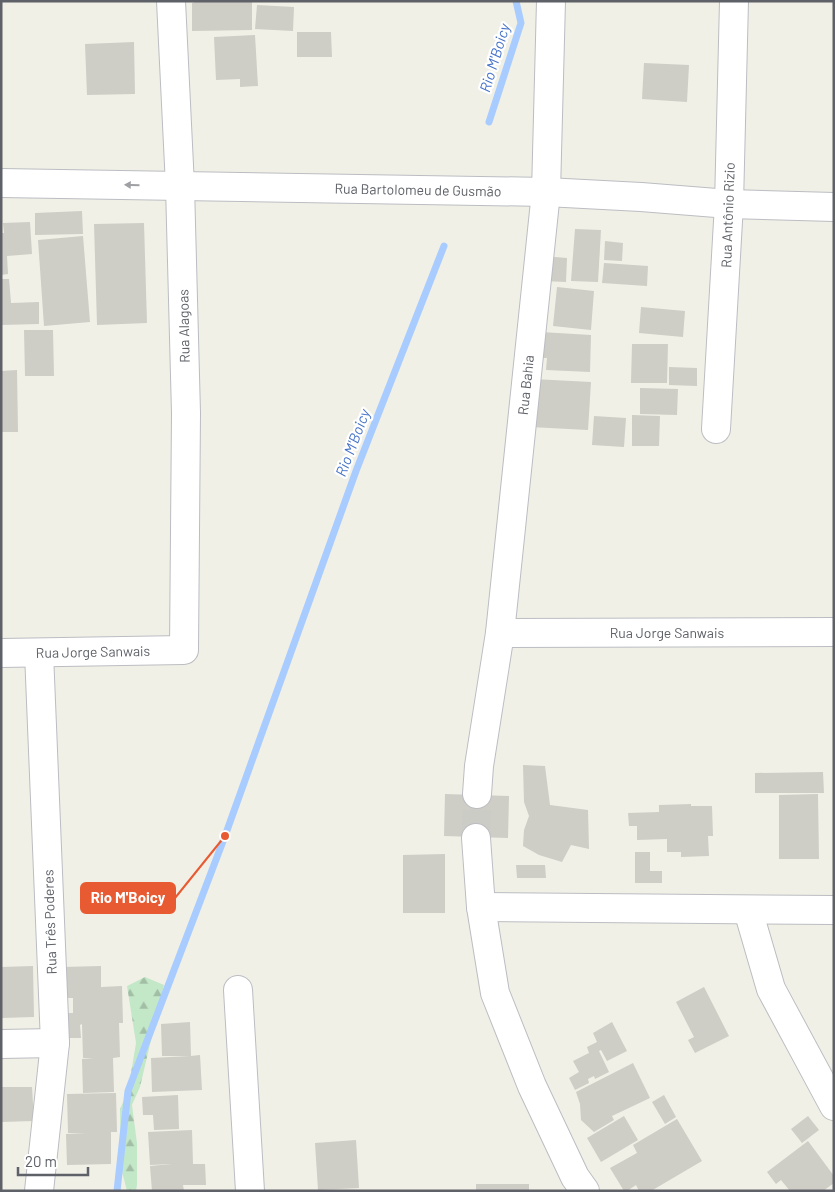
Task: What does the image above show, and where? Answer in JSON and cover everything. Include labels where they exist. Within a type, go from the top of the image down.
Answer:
[{"type":"street","name":"Rua Alagoas","points":[[171,1],[180,186],[186,413],[184,650]]},
{"type":"street","name":"Rua Bahia","points":[[477,794],[479,766],[500,633],[546,192],[551,1]]},
{"type":"street","name":"Rua Antônio Rizio","points":[[716,429],[730,204],[734,1]]},
{"type":"street","name":"Rua Bartolomeu de Gusmão","points":[[1,183],[546,192],[730,204],[834,208]]},
{"type":"street","name":"Rua Jorge Sanwais","points":[[500,633],[834,632]]},
{"type":"street","name":"Rua Jorge Sanwais","points":[[1,653],[184,650]]},
{"type":"street","name":"Rua Três Poderes","points":[[38,653],[55,1043],[38,1191]]},
{"type":"street","points":[[476,838],[481,907],[495,993],[532,1086],[575,1178],[584,1191]]},
{"type":"street","points":[[481,907],[834,910]]},
{"type":"street","points":[[748,910],[771,989],[834,1106]]},
{"type":"street","points":[[238,990],[250,1191]]},
{"type":"street","points":[[1,1044],[55,1043]]},
{"type":"green space","points":[[145,977],[164,985],[140,1087],[132,1105],[137,1143],[137,1185],[136,1191],[127,1191],[121,1168],[120,1109],[128,1091],[136,1043],[127,986]]},
{"type":"building","points":[[197,1],[252,1],[252,30],[192,31],[192,3]]},
{"type":"building","points":[[257,5],[294,7],[293,31],[255,29]]},
{"type":"building","points":[[297,32],[331,32],[332,57],[297,57]]},
{"type":"building","points":[[255,35],[258,86],[240,87],[240,79],[216,80],[214,37]]},
{"type":"building","points":[[134,42],[135,94],[87,95],[85,44]]},
{"type":"building","points":[[644,63],[689,65],[687,102],[642,99]]},
{"type":"building","points":[[82,211],[83,234],[35,235],[35,213]]},
{"type":"building","points":[[30,222],[32,254],[7,256],[8,274],[1,275],[1,233],[4,233],[3,223]]},
{"type":"building","points":[[144,223],[147,323],[97,325],[94,224]]},
{"type":"building","points":[[575,229],[601,230],[598,282],[571,281]]},
{"type":"building","points":[[83,236],[90,322],[44,326],[38,240]]},
{"type":"building","points":[[605,241],[623,243],[622,261],[604,260]]},
{"type":"building","points":[[543,256],[567,258],[566,282],[542,281]]},
{"type":"building","points":[[604,263],[648,266],[647,286],[602,283]]},
{"type":"building","points":[[1,279],[9,279],[11,303],[39,302],[39,324],[1,325]]},
{"type":"building","points":[[557,287],[594,291],[591,330],[553,326]]},
{"type":"building","points":[[641,307],[685,311],[683,337],[639,333]]},
{"type":"building","points":[[24,330],[53,330],[54,376],[25,376]]},
{"type":"building","points":[[541,332],[591,335],[590,372],[546,370],[547,358],[539,358]]},
{"type":"building","points":[[632,344],[668,344],[667,383],[631,383]]},
{"type":"building","points":[[669,367],[697,368],[697,386],[669,385]]},
{"type":"building","points":[[17,370],[18,432],[1,432],[1,371]]},
{"type":"building","points":[[533,379],[591,382],[588,430],[530,427]]},
{"type":"building","points":[[640,388],[678,389],[677,415],[640,414]]},
{"type":"building","points":[[632,415],[660,416],[659,446],[632,446]]},
{"type":"building","points":[[594,416],[626,418],[624,447],[592,445]]},
{"type":"building","points":[[523,765],[545,766],[550,805],[588,810],[589,849],[571,845],[562,862],[539,855],[523,846],[524,830],[529,816],[524,802]]},
{"type":"building","points":[[823,772],[824,793],[755,793],[755,773]]},
{"type":"building","points":[[445,794],[509,796],[508,838],[444,836]]},
{"type":"building","points":[[818,794],[819,859],[779,859],[779,795]]},
{"type":"building","points":[[691,804],[691,806],[712,806],[713,836],[708,836],[709,856],[681,857],[681,852],[667,852],[667,839],[637,840],[637,826],[629,826],[628,813],[659,812],[659,805]]},
{"type":"building","points":[[635,852],[650,852],[650,871],[662,871],[662,883],[635,883]]},
{"type":"building","points":[[445,854],[445,913],[403,913],[403,855]]},
{"type":"building","points":[[516,865],[545,865],[546,878],[517,878]]},
{"type":"building","points":[[33,966],[34,1017],[1,1018],[1,967]]},
{"type":"building","points":[[101,966],[101,987],[122,986],[123,1023],[119,1023],[120,1057],[113,1058],[114,1092],[83,1093],[82,1059],[94,1058],[83,1058],[82,1024],[80,1025],[81,1038],[58,1038],[57,1013],[73,1013],[73,998],[60,998],[62,967]]},
{"type":"building","points":[[704,987],[729,1036],[695,1053],[688,1040],[694,1037],[676,1002]]},
{"type":"building","points":[[190,1022],[191,1056],[200,1055],[202,1090],[152,1092],[151,1058],[190,1056],[162,1056],[161,1024]]},
{"type":"building","points":[[612,1022],[627,1051],[607,1061],[601,1050],[599,1051],[609,1072],[595,1079],[594,1076],[588,1079],[589,1083],[575,1090],[569,1078],[579,1072],[573,1061],[589,1053],[587,1047],[597,1042],[593,1033]]},
{"type":"building","points":[[633,1063],[650,1098],[612,1116],[614,1120],[594,1132],[581,1120],[580,1104],[576,1092]]},
{"type":"building","points":[[1,1087],[32,1087],[34,1121],[1,1122]]},
{"type":"building","points":[[116,1093],[117,1132],[111,1132],[111,1164],[67,1165],[66,1134],[86,1133],[68,1133],[67,1094]]},
{"type":"building","points":[[178,1095],[179,1129],[154,1130],[153,1115],[143,1115],[142,1097]]},
{"type":"building","points":[[664,1095],[676,1117],[665,1124],[652,1102]]},
{"type":"building","points":[[624,1116],[638,1140],[601,1162],[587,1138]]},
{"type":"building","points":[[808,1116],[819,1130],[802,1143],[791,1129]]},
{"type":"building","points":[[677,1119],[702,1161],[651,1191],[639,1191],[636,1185],[624,1191],[610,1168],[637,1153],[633,1145]]},
{"type":"building","points":[[192,1130],[193,1164],[205,1164],[206,1185],[183,1185],[184,1191],[152,1191],[150,1166],[172,1164],[150,1165],[148,1132]]},
{"type":"building","points":[[356,1140],[359,1188],[318,1190],[315,1143]]},
{"type":"building","points":[[808,1141],[834,1176],[834,1183],[823,1191],[790,1191],[781,1180],[776,1184],[767,1172]]},
{"type":"building","points":[[476,1184],[529,1184],[529,1191],[476,1191]]},
{"type":"waterway","name":"Rio M'Boicy","points":[[489,122],[521,23],[516,1]]},
{"type":"waterway","name":"Rio M'Boicy","points":[[117,1191],[128,1091],[225,836],[356,471],[444,246]]},
{"type":"tunnel","points":[[476,838],[477,794]]},
{"type":"place","name":"Rio M'Boicy","points":[[225,836]]}]
